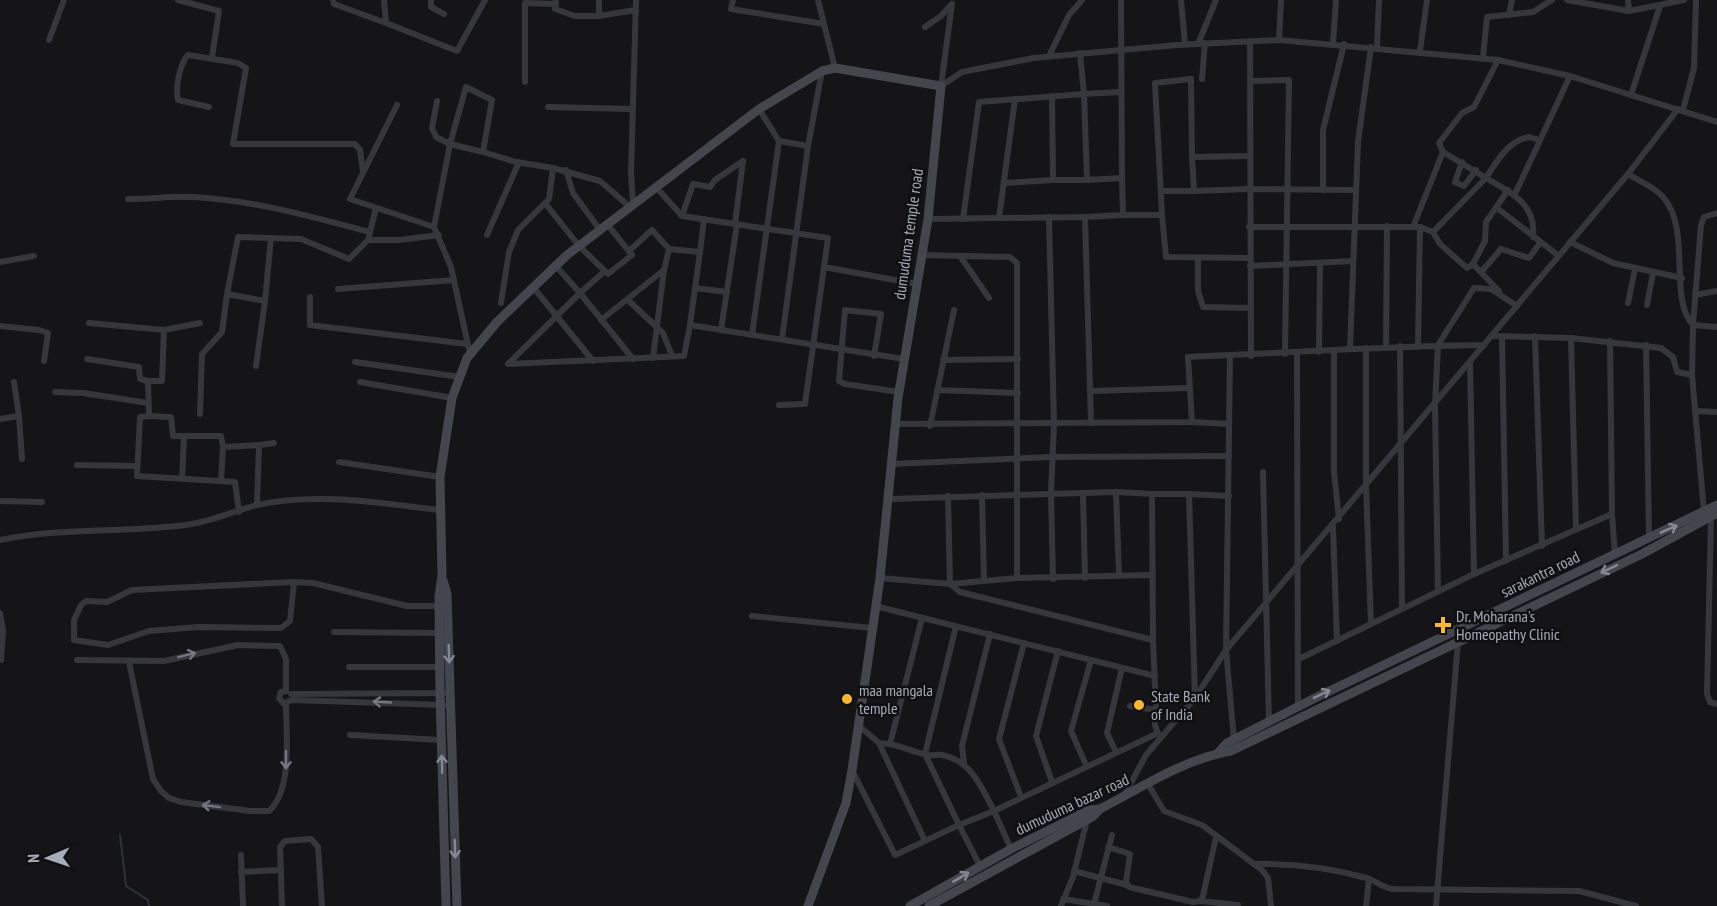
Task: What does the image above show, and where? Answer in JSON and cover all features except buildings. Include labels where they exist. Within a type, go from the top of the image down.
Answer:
[{"type":"street","points":[[49,40],[64,0]]},
{"type":"street","points":[[178,0],[219,11],[212,58]]},
{"type":"street","points":[[333,0],[334,4],[457,51],[485,0]]},
{"type":"street","points":[[384,0],[386,23]]},
{"type":"street","points":[[431,0],[431,7],[444,14]]},
{"type":"street","points":[[599,0],[599,16]]},
{"type":"street","points":[[632,206],[632,108],[636,0]]},
{"type":"street","points":[[727,0],[731,9]]},
{"type":"street","points":[[731,9],[733,0]]},
{"type":"street","points":[[818,0],[835,68]]},
{"type":"street","points":[[1049,56],[1068,15],[1082,0]]},
{"type":"street","points":[[1120,0],[1123,214]]},
{"type":"street","points":[[1181,0],[1185,44]]},
{"type":"street","points":[[1202,79],[1202,44],[1216,0]]},
{"type":"street","points":[[1279,40],[1281,0]]},
{"type":"street","points":[[1333,44],[1336,0]]},
{"type":"street","points":[[1350,349],[1358,142],[1374,47],[1379,0]]},
{"type":"street","points":[[1420,51],[1427,0]]},
{"type":"street","points":[[1509,15],[1512,0]]},
{"type":"street","points":[[1484,58],[1487,17],[1533,12],[1552,0]]},
{"type":"street","points":[[1567,0],[1629,11],[1684,0]]},
{"type":"street","points":[[1628,0],[1629,11]]},
{"type":"street","points":[[1124,796],[1158,735],[1196,698],[1226,650],[1333,527],[1681,110],[1694,68],[1696,0]]},
{"type":"street","points":[[525,82],[525,3],[556,2],[555,9],[575,16],[599,16],[636,10]]},
{"type":"street","points":[[940,86],[953,2]]},
{"type":"street","points":[[925,27],[941,16],[953,2]]},
{"type":"street","points":[[1631,94],[1660,6]]},
{"type":"street","points":[[731,9],[824,24]]},
{"type":"street","points":[[445,692],[440,667],[439,606],[442,575],[438,510],[440,477],[452,398],[470,354],[497,322],[579,246],[759,109],[822,72],[835,68],[940,86],[962,72],[1049,56],[1185,44],[1279,40],[1420,51],[1498,60],[1570,76],[1717,122]]},
{"type":"street","points":[[1250,41],[1251,356]]},
{"type":"street","points":[[1323,190],[1323,130],[1344,45]]},
{"type":"street","points":[[209,107],[180,101],[177,93],[186,56],[192,54],[238,63],[246,68],[233,144],[358,145],[363,174]]},
{"type":"street","points":[[1080,54],[1087,180]]},
{"type":"street","points":[[1498,60],[1474,107],[1462,113],[1439,143],[1443,152],[1515,194],[1527,208],[1533,226],[1533,237]]},
{"type":"street","points":[[782,339],[808,146],[822,72]]},
{"type":"street","points":[[1515,194],[1570,76]]},
{"type":"street","points":[[1194,191],[1191,79],[1155,83],[1166,257],[1250,258]]},
{"type":"street","points":[[1250,81],[1289,80],[1285,354]]},
{"type":"street","name":"dumuduma temple road","points":[[808,906],[846,803],[852,771],[890,499],[899,392],[928,219],[940,86]]},
{"type":"street","points":[[434,227],[450,144],[466,87],[492,100],[483,152]]},
{"type":"street","points":[[963,219],[979,102],[1120,92]]},
{"type":"street","points":[[1052,96],[1053,180]]},
{"type":"street","points":[[999,218],[1015,99]]},
{"type":"street","points":[[437,101],[433,133],[450,144],[519,162],[566,170],[600,181],[632,206]]},
{"type":"street","points":[[397,105],[350,199],[434,227],[439,235],[454,280],[470,354]]},
{"type":"street","points":[[548,107],[632,108]]},
{"type":"street","points":[[752,335],[779,141],[759,109]]},
{"type":"street","points":[[1433,232],[1486,178],[1498,159],[1515,143],[1529,137],[1539,140]]},
{"type":"street","points":[[779,141],[808,146]]},
{"type":"street","points":[[1418,346],[1416,227],[1443,152]]},
{"type":"street","points":[[1192,157],[1249,156]]},
{"type":"street","points":[[681,216],[693,184],[710,187],[715,180],[743,161],[721,330]]},
{"type":"street","points":[[487,235],[519,162]]},
{"type":"street","points":[[1462,162],[1455,182],[1464,186],[1476,170]]},
{"type":"street","points":[[501,303],[509,252],[518,230],[549,199],[554,168]]},
{"type":"street","points":[[545,203],[579,246],[608,274],[632,255],[573,193],[566,170]]},
{"type":"street","points":[[1628,174],[1658,192],[1670,206],[1680,254],[1683,314],[1692,325],[1717,327]]},
{"type":"street","points":[[1004,183],[1122,178]]},
{"type":"street","points":[[656,187],[681,216],[828,238],[805,404],[779,405]]},
{"type":"street","points":[[1161,191],[1356,190]]},
{"type":"street","points":[[1249,227],[1416,227],[1433,232],[1440,244],[1467,268],[1473,264],[1485,241],[1486,222],[1508,190]]},
{"type":"street","points":[[128,199],[192,197],[227,201],[294,212],[370,232]]},
{"type":"street","points":[[200,414],[202,354],[222,332],[238,237],[302,239],[349,259],[368,240],[376,208]]},
{"type":"street","points":[[1497,208],[1558,256]]},
{"type":"street","points":[[1717,213],[1704,217],[1701,225],[1692,325],[1695,411],[1711,514],[1707,694],[1710,702],[1717,704]]},
{"type":"street","points":[[928,219],[1162,214]]},
{"type":"street","points":[[1085,217],[1091,423]]},
{"type":"street","points":[[1049,218],[1054,424],[1051,493],[1053,579]]},
{"type":"street","points":[[605,272],[580,293],[508,364],[684,356],[704,219]]},
{"type":"street","points":[[1386,346],[1387,226]]},
{"type":"street","points":[[629,251],[652,230],[669,249],[700,252]]},
{"type":"street","points":[[368,240],[399,240],[439,235]]},
{"type":"street","points":[[256,366],[271,238]]},
{"type":"street","points":[[1570,242],[1596,256],[1635,269],[1682,278]]},
{"type":"street","points":[[1482,271],[1502,249],[1529,258],[1540,243]]},
{"type":"street","points":[[653,358],[664,270],[669,249]]},
{"type":"street","points":[[921,255],[1010,257],[1015,260],[1018,274],[1017,578]]},
{"type":"street","points":[[0,262],[34,256]]},
{"type":"street","points":[[960,256],[989,298]]},
{"type":"street","points":[[1198,259],[1198,291],[1203,307],[1250,308]]},
{"type":"street","points":[[1250,266],[1353,261]]},
{"type":"street","points":[[1319,352],[1320,263]]},
{"type":"street","points":[[1473,264],[1482,271],[1501,294]]},
{"type":"street","points":[[555,266],[580,293],[633,359]]},
{"type":"street","points":[[824,267],[917,284]]},
{"type":"street","points":[[1628,303],[1635,269]]},
{"type":"street","points":[[601,320],[664,270]]},
{"type":"street","points":[[1647,305],[1653,273]]},
{"type":"street","points":[[338,289],[454,280]]},
{"type":"street","points":[[533,287],[593,361]]},
{"type":"street","points":[[695,288],[727,292]]},
{"type":"street","points":[[1438,591],[1435,405],[1437,345],[1474,288],[1491,289],[1517,306]]},
{"type":"street","points":[[1695,295],[1717,291]]},
{"type":"street","points":[[227,294],[265,301]]},
{"type":"street","points":[[310,297],[310,325],[467,344]]},
{"type":"street","points":[[628,300],[663,333],[672,356]]},
{"type":"street","points":[[874,356],[880,314],[845,310],[838,375],[841,383],[899,392]]},
{"type":"street","points":[[930,426],[954,310]]},
{"type":"street","points":[[89,323],[164,330],[200,323]]},
{"type":"street","points":[[690,325],[904,359]]},
{"type":"street","points":[[0,326],[48,333],[44,361]]},
{"type":"street","points":[[87,359],[139,367],[140,379],[162,381],[164,330]]},
{"type":"street","points":[[1492,336],[1571,338],[1646,345],[1667,351],[1673,357],[1677,372],[1692,375]]},
{"type":"street","points":[[1502,336],[1506,561]]},
{"type":"street","points":[[1535,336],[1542,546]]},
{"type":"street","points":[[1571,338],[1576,528]]},
{"type":"street","points":[[1610,342],[1612,514],[1615,554]]},
{"type":"street","points":[[1191,422],[1188,357],[1297,354],[1386,346],[1485,345]]},
{"type":"street","points":[[1646,345],[1649,538]]},
{"type":"street","points":[[1400,346],[1402,608]]},
{"type":"street","points":[[1366,348],[1366,485],[1371,624]]},
{"type":"street","points":[[1334,351],[1334,472],[1339,519]]},
{"type":"street","points":[[1297,354],[1300,564],[1299,707]]},
{"type":"street","points":[[1230,356],[1226,650],[1234,740]]},
{"type":"street","points":[[943,360],[1018,359]]},
{"type":"street","points":[[1470,362],[1474,574]]},
{"type":"street","points":[[355,363],[460,377]]},
{"type":"street","points":[[148,381],[149,416]]},
{"type":"street","points":[[14,382],[22,459]]},
{"type":"street","points":[[360,382],[452,398]]},
{"type":"street","points":[[1090,391],[1190,388]]},
{"type":"street","points":[[937,390],[1018,393]]},
{"type":"street","points":[[55,392],[83,393],[148,403]]},
{"type":"street","points":[[1695,411],[1717,412]]},
{"type":"street","points":[[0,419],[19,416]]},
{"type":"street","points":[[222,481],[222,436],[172,435],[172,418],[140,417],[138,477],[222,481],[236,484],[239,512]]},
{"type":"street","points":[[896,424],[930,426],[1191,422],[1229,424]]},
{"type":"street","points":[[183,479],[184,437]]},
{"type":"street","points":[[223,447],[274,443]]},
{"type":"street","points":[[257,506],[259,445]]},
{"type":"street","points":[[892,464],[1052,457],[1228,456]]},
{"type":"street","points":[[339,462],[440,477]]},
{"type":"street","points":[[77,465],[137,466]]},
{"type":"street","points":[[1263,472],[1269,722]]},
{"type":"street","points":[[890,499],[1116,492],[1229,496]]},
{"type":"street","points":[[1116,492],[1119,575]]},
{"type":"street","points":[[1083,493],[1085,578]]},
{"type":"street","points":[[1152,494],[1153,640],[1158,735]]},
{"type":"street","points":[[1189,494],[1196,698]]},
{"type":"street","points":[[982,495],[984,580]]},
{"type":"street","points":[[948,496],[950,584]]},
{"type":"street","points":[[0,540],[187,525],[257,506],[302,500],[350,500],[438,510]]},
{"type":"street","points":[[0,501],[42,502]]},
{"type":"street","name":"sarakantra road","points":[[1148,784],[1217,754],[1231,752],[1642,554],[1711,514],[1717,505]]},
{"type":"street","points":[[1299,659],[1474,574],[1612,514]]},
{"type":"street","name":"sarakantra road","points":[[1217,754],[1234,740],[1299,707],[1649,538],[1711,514]]},
{"type":"street","points":[[1333,527],[1337,641]]},
{"type":"street","points":[[442,575],[447,594],[445,704],[457,906]]},
{"type":"street","points":[[880,578],[950,584],[1017,578],[1153,575]]},
{"type":"street","points":[[294,582],[290,621],[281,628],[198,627],[149,631],[108,645],[74,640],[74,620],[81,605],[86,601],[107,602],[132,590],[294,582],[313,583],[407,606],[439,606]]},
{"type":"street","points":[[950,584],[960,592],[1153,640]]},
{"type":"street","points":[[875,606],[1155,676]]},
{"type":"street","points":[[0,613],[3,630],[1,660]]},
{"type":"street","points":[[752,616],[872,628]]},
{"type":"street","points":[[890,744],[922,618]]},
{"type":"street","points":[[956,626],[925,754],[980,866]]},
{"type":"street","points":[[334,632],[440,633]]},
{"type":"street","points":[[963,764],[962,746],[990,634]]},
{"type":"street","points":[[1436,906],[1440,891],[1458,641]]},
{"type":"street","points":[[1021,797],[999,739],[1024,643]]},
{"type":"street","points":[[77,660],[164,661],[238,645],[280,646],[286,659],[289,697],[286,772],[275,805],[269,810],[250,811],[181,802],[169,798],[153,779],[129,662]]},
{"type":"street","points":[[1052,782],[1036,736],[1058,651]]},
{"type":"street","points":[[1086,765],[1071,731],[1091,660]]},
{"type":"street","points":[[349,667],[440,667]]},
{"type":"street","points":[[1116,752],[1107,734],[1122,668]]},
{"type":"street","points":[[289,697],[445,692]]},
{"type":"street","points":[[317,697],[445,704]]},
{"type":"street","points":[[445,704],[441,740],[446,906]]},
{"type":"street","points":[[1130,706],[1156,710]]},
{"type":"street","points":[[858,725],[879,743],[925,841]]},
{"type":"street","points":[[350,735],[441,740]]},
{"type":"street","points":[[852,771],[895,855],[994,811],[1086,765],[1158,735]]},
{"type":"street","points":[[879,743],[925,754],[941,755],[963,764],[978,780],[1011,849]]},
{"type":"street","name":"dumuduma bazar road","points":[[910,906],[1011,849],[1089,810],[1100,809],[1148,784],[1164,811],[1202,825],[1254,864],[1268,878],[1271,906]]},
{"type":"street","points":[[929,906],[1087,819],[1100,809]]},
{"type":"street","points":[[1087,819],[1074,871],[1062,903],[1107,906]]},
{"type":"street","points":[[1094,904],[1112,835]]},
{"type":"street","points":[[1200,901],[1216,837]]},
{"type":"street","points":[[282,906],[282,843],[289,840],[314,840],[318,847],[322,906]]},
{"type":"street","points":[[1108,847],[1131,854],[1127,885]]},
{"type":"street","points":[[241,855],[243,906]]},
{"type":"street","points":[[1254,864],[1285,863],[1369,879],[1384,888],[1440,891],[1579,891],[1636,906]]},
{"type":"street","points":[[241,872],[281,870]]},
{"type":"street","points":[[1074,871],[1101,876],[1194,902],[1238,905]]},
{"type":"street","points":[[1366,906],[1369,879]]},
{"type":"waterway","points":[[120,835],[126,886],[148,900],[149,906]]},
{"type":"place","name":"Dr. Moharana's Homeopathy Clinic","points":[[1443,625]]},
{"type":"place","name":"maa mangala temple","points":[[847,699]]},
{"type":"place","name":"State Bank of India","points":[[1139,705]]}]
